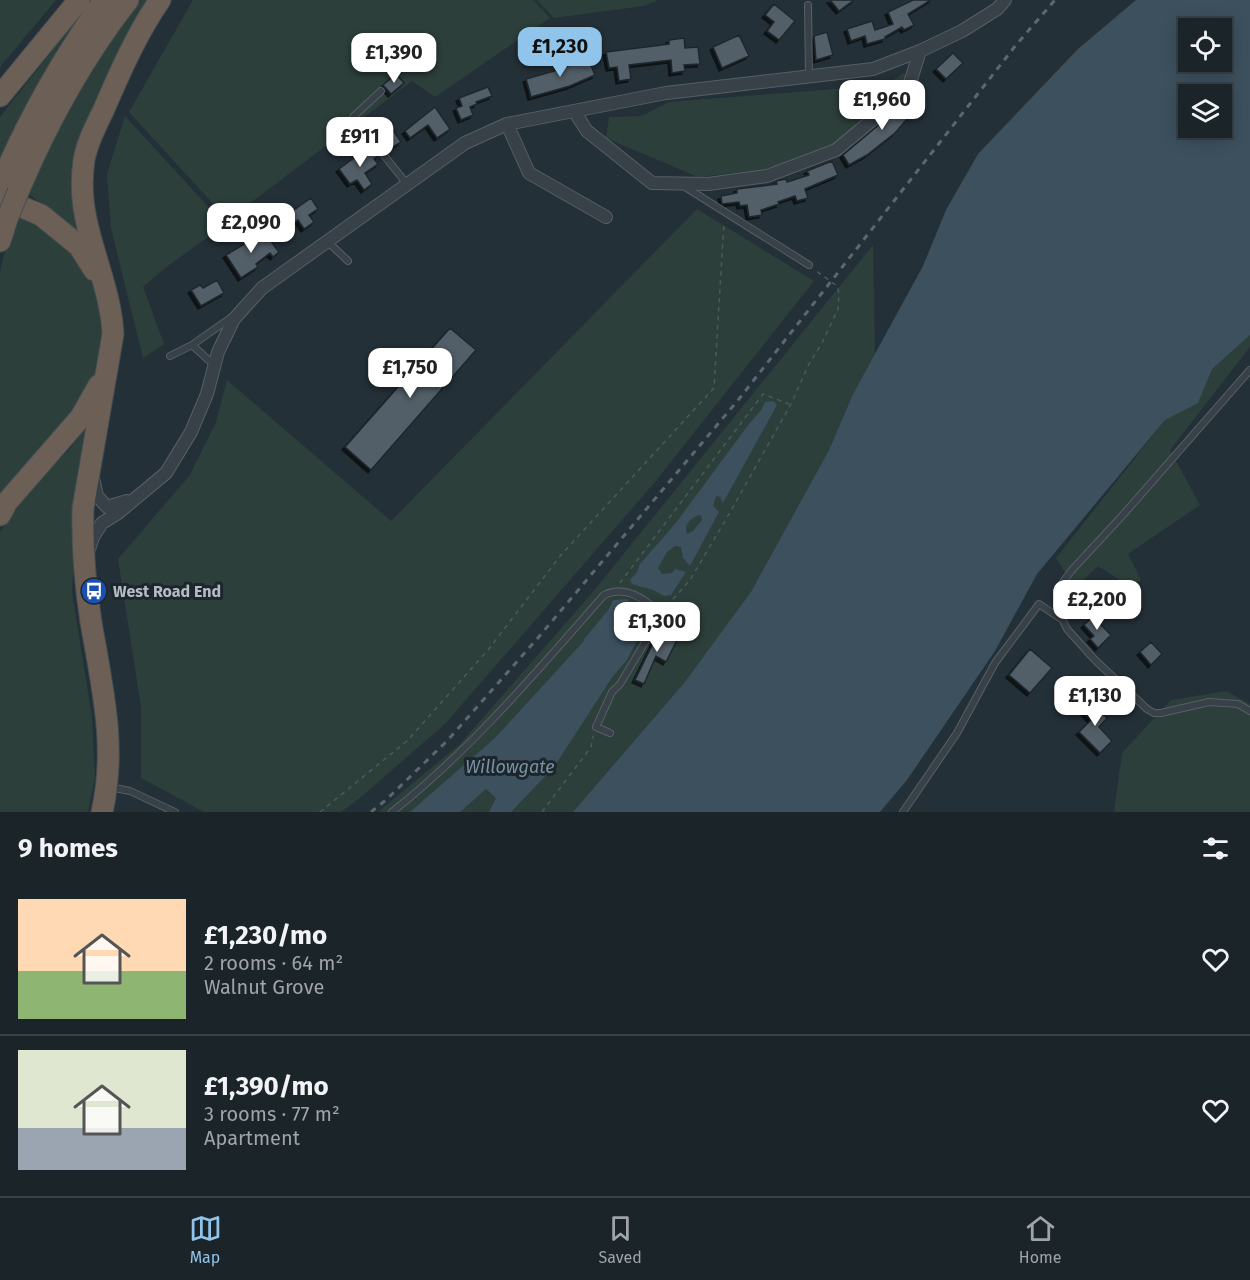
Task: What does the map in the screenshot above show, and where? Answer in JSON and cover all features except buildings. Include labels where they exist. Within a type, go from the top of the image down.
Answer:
[{"type":"highway","points":[[0,96],[79,0]]},
{"type":"highway","points":[[0,241],[8,219],[5,190],[27,128],[73,45],[104,0]]},
{"type":"highway","points":[[5,190],[35,150],[78,71],[128,0]]},
{"type":"highway","points":[[102,812],[107,787],[109,734],[91,618],[82,536],[83,508],[113,334],[111,312],[86,221],[82,180],[91,139],[117,78],[160,0]]},
{"type":"highway","points":[[5,190],[79,246],[94,270],[111,312]]},
{"type":"highway","points":[[0,515],[7,502],[81,417],[100,383],[106,356],[106,329],[102,297],[94,270]]},
{"type":"street","points":[[93,454],[93,483],[97,496],[107,507],[127,501],[166,472],[191,432],[207,394],[218,352],[234,319],[262,288],[465,142],[507,124],[666,93],[873,69],[920,51],[962,31],[997,9],[1005,0]]},
{"type":"street","points":[[574,111],[587,131],[652,183],[708,184],[767,176],[836,150],[890,106],[910,83],[920,51]]},
{"type":"street","points":[[507,124],[529,173],[606,217]]},
{"type":"street","points":[[85,562],[93,537],[102,523],[118,513],[143,490]]},
{"type":"lane","points":[[808,5],[809,77]]},
{"type":"lane","points":[[381,91],[353,117],[407,184]]},
{"type":"lane","points":[[679,184],[809,265]]},
{"type":"lane","points":[[328,241],[348,261]]},
{"type":"lane","points":[[170,356],[192,345],[246,306]]},
{"type":"lane","points":[[192,345],[214,366]]},
{"type":"lane","points":[[1062,619],[1057,600],[1061,585],[1071,571],[1250,370]]},
{"type":"lane","points":[[392,812],[459,753],[519,691],[604,596],[619,591],[638,596],[662,614],[620,684],[612,692],[596,727],[610,733]]},
{"type":"lane","points":[[903,812],[957,733],[995,663],[1039,604],[1062,619],[1094,659],[1137,701],[1154,713],[1170,712],[1209,702],[1238,704],[1250,711]]},
{"type":"lane","points":[[107,787],[130,791],[175,812]]},
{"type":"path","points":[[320,812],[407,741],[488,650],[561,555],[714,388],[724,212]]},
{"type":"path","points":[[662,614],[672,599],[690,580],[791,404],[838,309],[837,286],[809,265]]},
{"type":"path","points":[[614,591],[763,394],[791,404]]},
{"type":"path","points":[[542,812],[591,747],[596,727]]},
{"type":"green space","points":[[0,0],[56,0],[0,67]]},
{"type":"green space","points":[[92,0],[0,166],[0,117]]},
{"type":"green space","points":[[140,0],[156,0],[94,125],[81,236],[28,193],[78,93]]},
{"type":"green space","points":[[193,0],[533,0],[550,18],[435,97],[412,81],[228,220],[129,112]]},
{"type":"green space","points":[[537,0],[658,0],[644,6],[554,18]]},
{"type":"green space","points":[[904,73],[907,78],[861,127],[827,149],[762,170],[698,177],[606,138],[609,117],[642,116],[669,102],[886,85]]},
{"type":"green space","points":[[125,116],[225,225],[165,268],[143,287],[164,344],[143,358],[111,228],[107,174]]},
{"type":"green space","points":[[697,209],[814,281],[655,482],[445,724],[341,812],[204,812],[141,778],[141,707],[118,559],[190,475],[215,425],[227,380],[391,521]]},
{"type":"green space","points":[[20,213],[54,233],[80,260],[95,290],[104,329],[98,382],[0,510],[0,272],[7,243]]},
{"type":"green space","points":[[873,245],[875,354],[853,394],[829,450],[751,593],[684,683],[573,812],[378,812],[460,744],[592,593]]},
{"type":"green space","points":[[1250,299],[1250,347],[1170,450],[1200,505],[1128,554],[1141,580],[1129,586],[1098,566],[1075,588],[1056,558],[1165,420]]},
{"type":"green space","points":[[87,426],[76,527],[72,592],[92,717],[95,777],[88,812],[0,812],[0,532],[34,485],[67,452]]},
{"type":"green space","points":[[1226,691],[1250,704],[1250,812],[1114,812],[1122,753],[1171,700]]},
{"type":"water","points":[[1136,0],[1250,0],[1250,335],[1212,369],[1198,403],[1165,420],[1037,574],[995,651],[907,780],[880,812],[573,812],[684,683],[751,592],[829,450],[853,394],[923,266],[946,210],[978,154],[1078,49]]},
{"type":"water","points":[[773,401],[777,405],[723,503],[720,497],[716,496],[713,506],[719,512],[690,566],[683,558],[681,547],[675,546],[667,552],[658,568],[662,574],[672,573],[675,569],[686,572],[671,595],[664,596],[632,584],[630,580],[640,564],[675,524],[765,402]],"holes":[[[701,515],[702,520],[693,531],[687,534],[686,527],[692,519]]]},
{"type":"water","name":"Willowgate","points":[[627,599],[644,616],[645,624],[627,660],[613,676],[554,767],[511,812],[489,812],[496,798],[486,789],[460,812],[410,812],[495,738],[583,642],[609,609],[613,600]]},
{"type":"railway","points":[[371,812],[448,740],[537,639],[739,399],[1016,45],[1055,0]]},
{"type":"place","name":"West Road End","points":[[94,591]]}]
